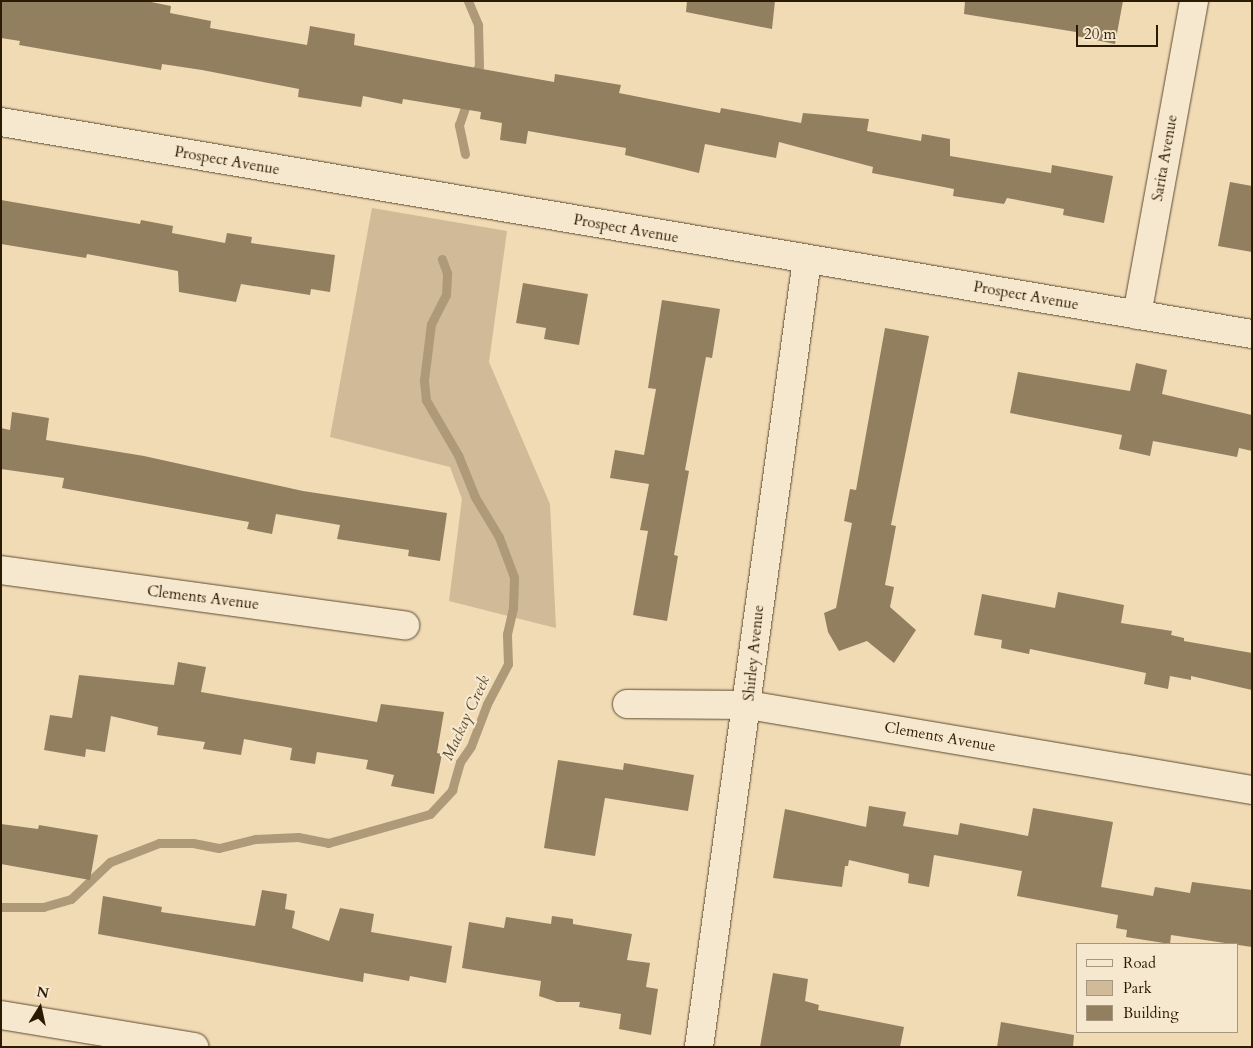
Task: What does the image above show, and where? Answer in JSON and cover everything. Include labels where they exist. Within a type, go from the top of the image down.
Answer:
[{"type":"street","name":"Sarita Avenue","points":[[1136,315],[1194,1]]},
{"type":"street","name":"Prospect Avenue","points":[[1,122],[1252,334]]},
{"type":"street","name":"Shirley Avenue","points":[[699,1047],[748,705],[754,639],[807,260]]},
{"type":"street","name":"Clements Avenue","points":[[1,570],[405,625]]},
{"type":"street","name":"Clements Avenue","points":[[627,704],[748,705],[1252,790]]},
{"type":"street","points":[[1,1015],[194,1047]]},
{"type":"green space","points":[[372,208],[507,231],[489,362],[550,504],[556,628],[449,601],[462,499],[450,467],[330,437]]},
{"type":"building","points":[[1,1],[146,1],[171,6],[170,13],[211,21],[210,28],[307,45],[310,26],[355,34],[354,45],[554,82],[555,74],[621,85],[619,93],[720,113],[721,108],[801,123],[803,113],[869,119],[867,131],[921,141],[922,134],[950,139],[950,156],[1051,173],[1052,165],[1113,176],[1104,223],[1063,215],[1064,209],[1007,198],[1004,204],[953,196],[954,189],[872,173],[873,167],[779,142],[776,158],[705,144],[699,173],[625,155],[626,148],[528,131],[526,144],[500,140],[502,123],[480,119],[481,112],[403,99],[402,104],[363,96],[361,107],[298,97],[299,89],[202,70],[162,64],[161,70],[19,45],[20,41],[1,38]]},
{"type":"building","points":[[687,1],[775,1],[772,29],[686,12]]},
{"type":"building","points":[[965,1],[1123,1],[1115,44],[1076,36],[1076,32],[964,14]]},
{"type":"building","points":[[1230,182],[1252,186],[1252,252],[1218,246]]},
{"type":"building","points":[[1,200],[140,224],[141,220],[173,226],[172,233],[225,243],[227,233],[252,237],[251,243],[335,255],[330,292],[311,289],[310,295],[241,284],[236,302],[179,292],[178,271],[87,254],[86,258],[1,244]]},
{"type":"building","points":[[523,283],[588,294],[579,345],[544,339],[546,328],[516,323]]},
{"type":"building","points":[[662,300],[720,309],[712,358],[706,357],[685,470],[689,471],[674,555],[678,556],[667,621],[633,615],[648,531],[640,530],[649,484],[610,478],[615,450],[644,455],[656,389],[648,388]]},
{"type":"building","points":[[885,328],[929,336],[891,525],[896,526],[885,585],[894,587],[890,607],[916,630],[894,663],[867,641],[839,651],[828,632],[824,613],[836,608],[852,523],[844,521],[850,489],[856,490]]},
{"type":"building","points":[[1136,363],[1167,370],[1162,394],[1252,415],[1252,451],[1239,448],[1237,457],[1153,441],[1150,456],[1119,449],[1122,435],[1010,413],[1018,372],[1130,391]]},
{"type":"building","points":[[12,412],[49,418],[46,440],[144,456],[303,491],[447,513],[440,561],[408,556],[409,550],[337,539],[340,525],[276,514],[272,534],[247,529],[249,522],[62,488],[64,478],[1,469],[1,428],[10,430]]},
{"type":"building","points":[[1058,592],[1124,605],[1121,623],[1172,631],[1171,635],[1184,638],[1184,641],[1252,653],[1252,690],[1191,676],[1191,680],[1170,676],[1168,689],[1144,684],[1146,673],[1030,649],[1029,654],[1001,648],[1002,640],[974,635],[982,594],[1055,608]]},
{"type":"building","points":[[178,662],[206,667],[201,692],[377,722],[381,704],[444,712],[437,753],[442,754],[434,794],[391,786],[394,775],[366,769],[368,760],[317,752],[315,764],[290,760],[292,748],[244,739],[241,755],[203,749],[205,742],[157,735],[158,727],[111,716],[105,752],[86,749],[85,757],[44,750],[50,715],[72,718],[79,675],[174,685]]},
{"type":"building","points":[[558,760],[623,770],[624,763],[694,775],[688,811],[605,798],[595,856],[544,848]]},
{"type":"building","points":[[869,806],[906,812],[903,826],[958,835],[960,823],[1028,836],[1033,808],[1113,822],[1101,887],[1153,896],[1155,887],[1190,893],[1192,882],[1252,890],[1252,947],[1238,945],[1238,943],[1225,943],[1171,935],[1170,943],[1126,937],[1127,930],[1116,928],[1118,915],[1017,896],[1022,871],[934,855],[929,887],[908,883],[909,874],[849,860],[848,866],[845,866],[842,887],[773,878],[785,809],[866,827]]},
{"type":"building","points":[[1,824],[38,829],[39,825],[98,835],[90,880],[1,864]]},
{"type":"building","points":[[262,890],[287,894],[285,909],[295,911],[292,928],[329,941],[340,908],[374,914],[371,932],[452,946],[446,983],[410,976],[409,981],[364,973],[363,982],[98,934],[103,896],[162,907],[161,912],[255,926]]},
{"type":"building","points":[[552,916],[573,919],[573,924],[632,934],[627,960],[650,963],[646,987],[658,989],[651,1035],[619,1029],[621,1014],[579,1007],[580,1002],[557,1002],[539,996],[541,981],[462,968],[469,922],[504,928],[506,917],[551,924]]},
{"type":"building","points":[[773,973],[808,979],[805,1001],[819,1005],[818,1010],[904,1027],[900,1047],[760,1047]]},
{"type":"building","points":[[1001,1022],[1074,1035],[1073,1047],[997,1047]]},
{"type":"waterway","name":"Mackay Creek","points":[[468,1],[478,25],[479,66],[473,77]]},
{"type":"waterway","name":"Mackay Creek","points":[[465,154],[459,125],[468,99]]},
{"type":"waterway","name":"Mackay Creek","points":[[1,907],[43,907],[71,899],[110,862],[159,843],[193,843],[219,848],[256,839],[298,837],[328,843],[430,814],[452,790],[460,762],[471,746],[487,704],[508,664],[507,634],[513,608],[514,577],[499,537],[475,497],[458,455],[426,400],[424,380],[431,324],[446,295],[447,273],[442,259]]}]
